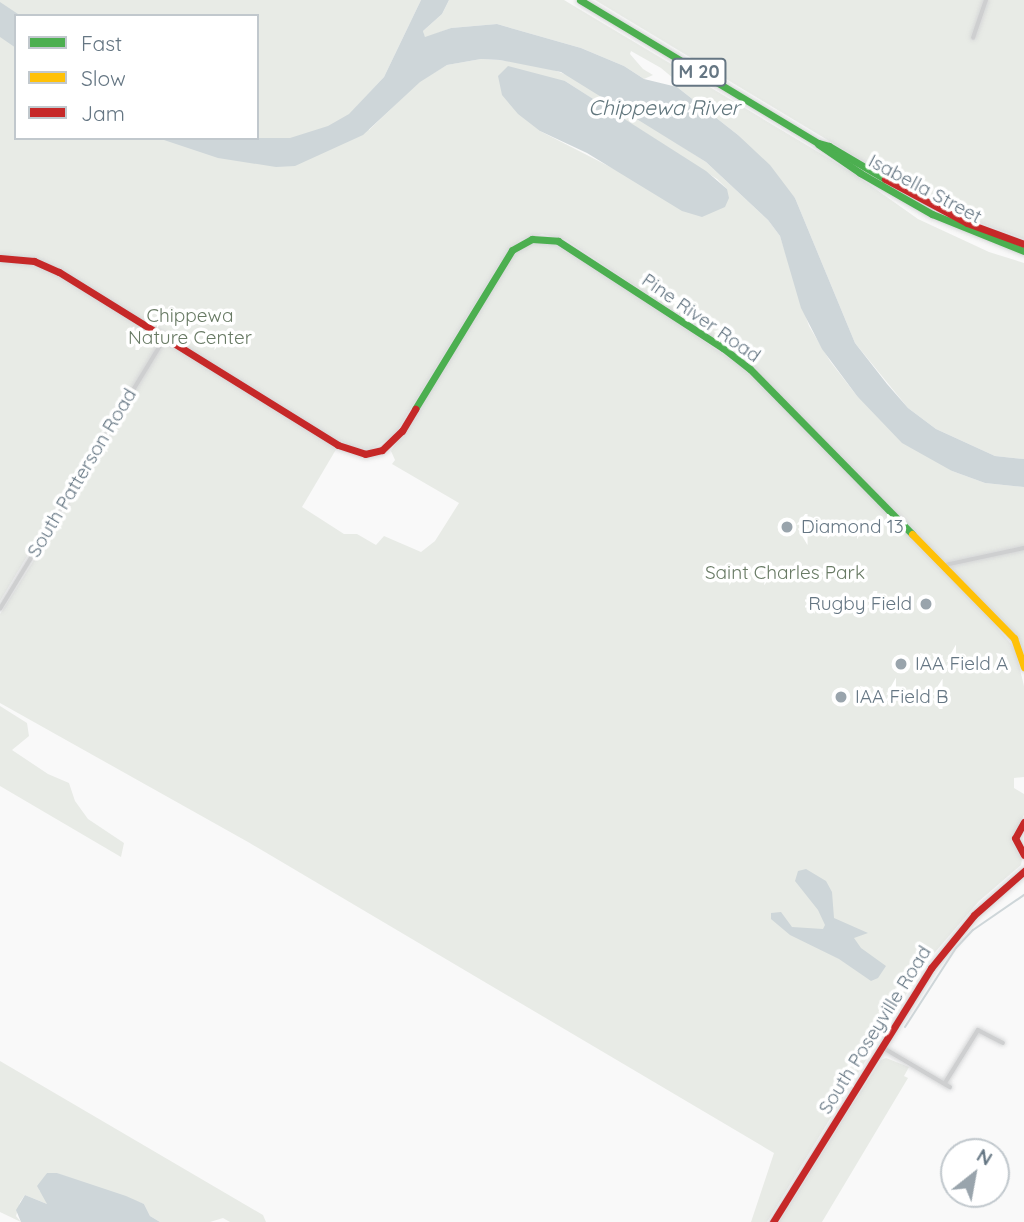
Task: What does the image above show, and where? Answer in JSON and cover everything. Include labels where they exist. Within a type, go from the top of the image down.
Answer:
[{"type":"main road","name":"Isabella Street","points":[[580,0],[818,143],[829,146],[937,209],[1024,244]]},
{"type":"main road","name":"Isabella Street","points":[[818,143],[825,151],[932,214],[1024,251]]},
{"type":"main road","name":"Pine River Road","points":[[165,338],[338,445],[357,453],[382,450],[402,431],[512,250],[532,239],[550,238],[569,246],[742,362],[1014,638],[1024,667]]},
{"type":"main road","points":[[0,258],[24,258],[47,265],[165,338]]},
{"type":"main road","points":[[1024,822],[1015,838],[1017,847],[1024,855]]},
{"type":"main road","name":"South Poseyville Road","points":[[773,1222],[953,939],[984,905],[1024,871]]},
{"type":"street","points":[[973,38],[986,0]]},
{"type":"street","name":"South Patterson Road","points":[[0,609],[165,338]]},
{"type":"street","points":[[943,566],[1024,548]]},
{"type":"street","points":[[945,1083],[978,1030],[1003,1043]]},
{"type":"street","points":[[882,1047],[950,1087]]},
{"type":"green space","points":[[0,0],[421,0],[384,77],[357,106],[369,130],[420,81],[447,65],[481,59],[500,60],[543,66],[575,78],[706,162],[768,220],[780,236],[809,326],[830,361],[857,396],[952,471],[985,483],[1024,487],[1024,654],[1015,637],[951,571],[948,563],[942,561],[742,357],[566,240],[542,234],[520,240],[500,263],[394,436],[370,450],[350,447],[341,441],[302,507],[344,534],[357,534],[376,545],[384,536],[421,552],[435,541],[459,503],[392,464],[395,460],[391,451],[515,252],[531,243],[550,242],[598,269],[745,369],[992,621],[1015,649],[1024,686],[1024,777],[1014,778],[1014,788],[1024,794],[1024,815],[1011,840],[1022,859],[1021,865],[979,901],[924,965],[767,1222],[751,1222],[774,1153],[248,842],[0,703],[0,614],[36,557],[29,553],[0,601]],"holes":[[[565,81],[717,179],[727,189],[622,173],[540,131]]]},
{"type":"green space","points":[[449,0],[564,0],[850,171],[918,219],[989,252],[1024,263],[1024,459],[995,456],[936,429],[908,408],[855,343],[795,198],[738,135],[677,87],[673,78],[661,68],[631,51],[630,54],[643,69],[653,75],[644,79],[624,66],[581,48],[497,24],[451,28],[425,38],[423,31],[442,14]]},
{"type":"green space","points":[[595,0],[1024,0],[1024,239],[966,218],[909,189]]},
{"type":"green space","points":[[0,706],[27,723],[29,736],[12,750],[48,774],[69,783],[75,801],[88,819],[124,843],[121,857],[0,786]]},
{"type":"green space","points":[[886,1058],[909,1067],[904,1076],[908,1078],[822,1222],[779,1222],[881,1060]]},
{"type":"green space","points":[[0,1061],[263,1215],[266,1222],[230,1222],[223,1218],[210,1222],[160,1222],[150,1216],[144,1204],[56,1173],[47,1173],[39,1190],[46,1198],[47,1204],[25,1195],[16,1216],[21,1222],[0,1212]]},
{"type":"water","name":"Chippewa River","points":[[421,0],[449,0],[442,14],[423,31],[425,37],[451,28],[497,24],[581,48],[624,66],[644,79],[677,87],[738,135],[770,165],[795,198],[855,343],[887,384],[908,408],[936,429],[995,456],[1024,459],[1024,487],[985,483],[952,471],[902,443],[857,396],[822,349],[801,308],[780,236],[768,220],[706,162],[561,72],[500,60],[481,59],[447,65],[420,82],[363,135],[295,166],[276,167],[218,158],[164,140],[290,138],[328,126],[349,114],[384,77]]},
{"type":"water","points":[[0,2],[18,14],[14,14],[14,47],[0,37]]},
{"type":"water","points":[[508,66],[565,81],[706,171],[727,189],[729,198],[725,207],[702,217],[682,211],[587,153],[540,131],[518,114],[502,95],[498,76]]},
{"type":"water","points":[[806,869],[826,881],[832,892],[834,918],[868,933],[854,938],[861,948],[886,966],[878,978],[871,981],[839,959],[790,935],[771,919],[771,913],[781,912],[792,927],[823,929],[825,925],[818,910],[795,881],[798,871]]},
{"type":"water","points":[[47,1173],[57,1173],[126,1196],[144,1204],[150,1216],[160,1222],[21,1222],[16,1210],[25,1195],[47,1204],[37,1186]]},
{"type":"waterway","points":[[905,1027],[956,948],[973,930],[1024,895]]},
{"type":"traffic: fast","points":[[580,0],[818,143],[829,146],[885,179]]},
{"type":"traffic: fast","points":[[818,144],[860,173],[932,214],[1024,251]]},
{"type":"traffic: fast","points":[[415,409],[512,250],[532,239],[558,241],[723,348],[750,369],[912,534]]},
{"type":"traffic: slow","points":[[912,534],[1014,638],[1024,667]]},
{"type":"traffic: jam","points":[[885,179],[967,223],[1024,244]]},
{"type":"traffic: jam","points":[[0,258],[34,261],[59,272],[338,445],[365,454],[382,450],[402,431],[415,409]]},
{"type":"traffic: jam","points":[[1024,822],[1015,838],[1024,855]]},
{"type":"traffic: jam","points":[[773,1222],[931,968],[974,915],[1024,871]]},
{"type":"place","name":"Diamond 13","points":[[787,527]]},
{"type":"place","name":"Rugby Field","points":[[926,604]]},
{"type":"place","name":"IAA Field A","points":[[901,664]]},
{"type":"place","name":"IAA Field B","points":[[841,697]]},
{"type":"park label","name":"Chippewa Nature Center","points":[[190,327]]},
{"type":"park label","name":"Saint Charles Park","points":[[785,573]]}]
